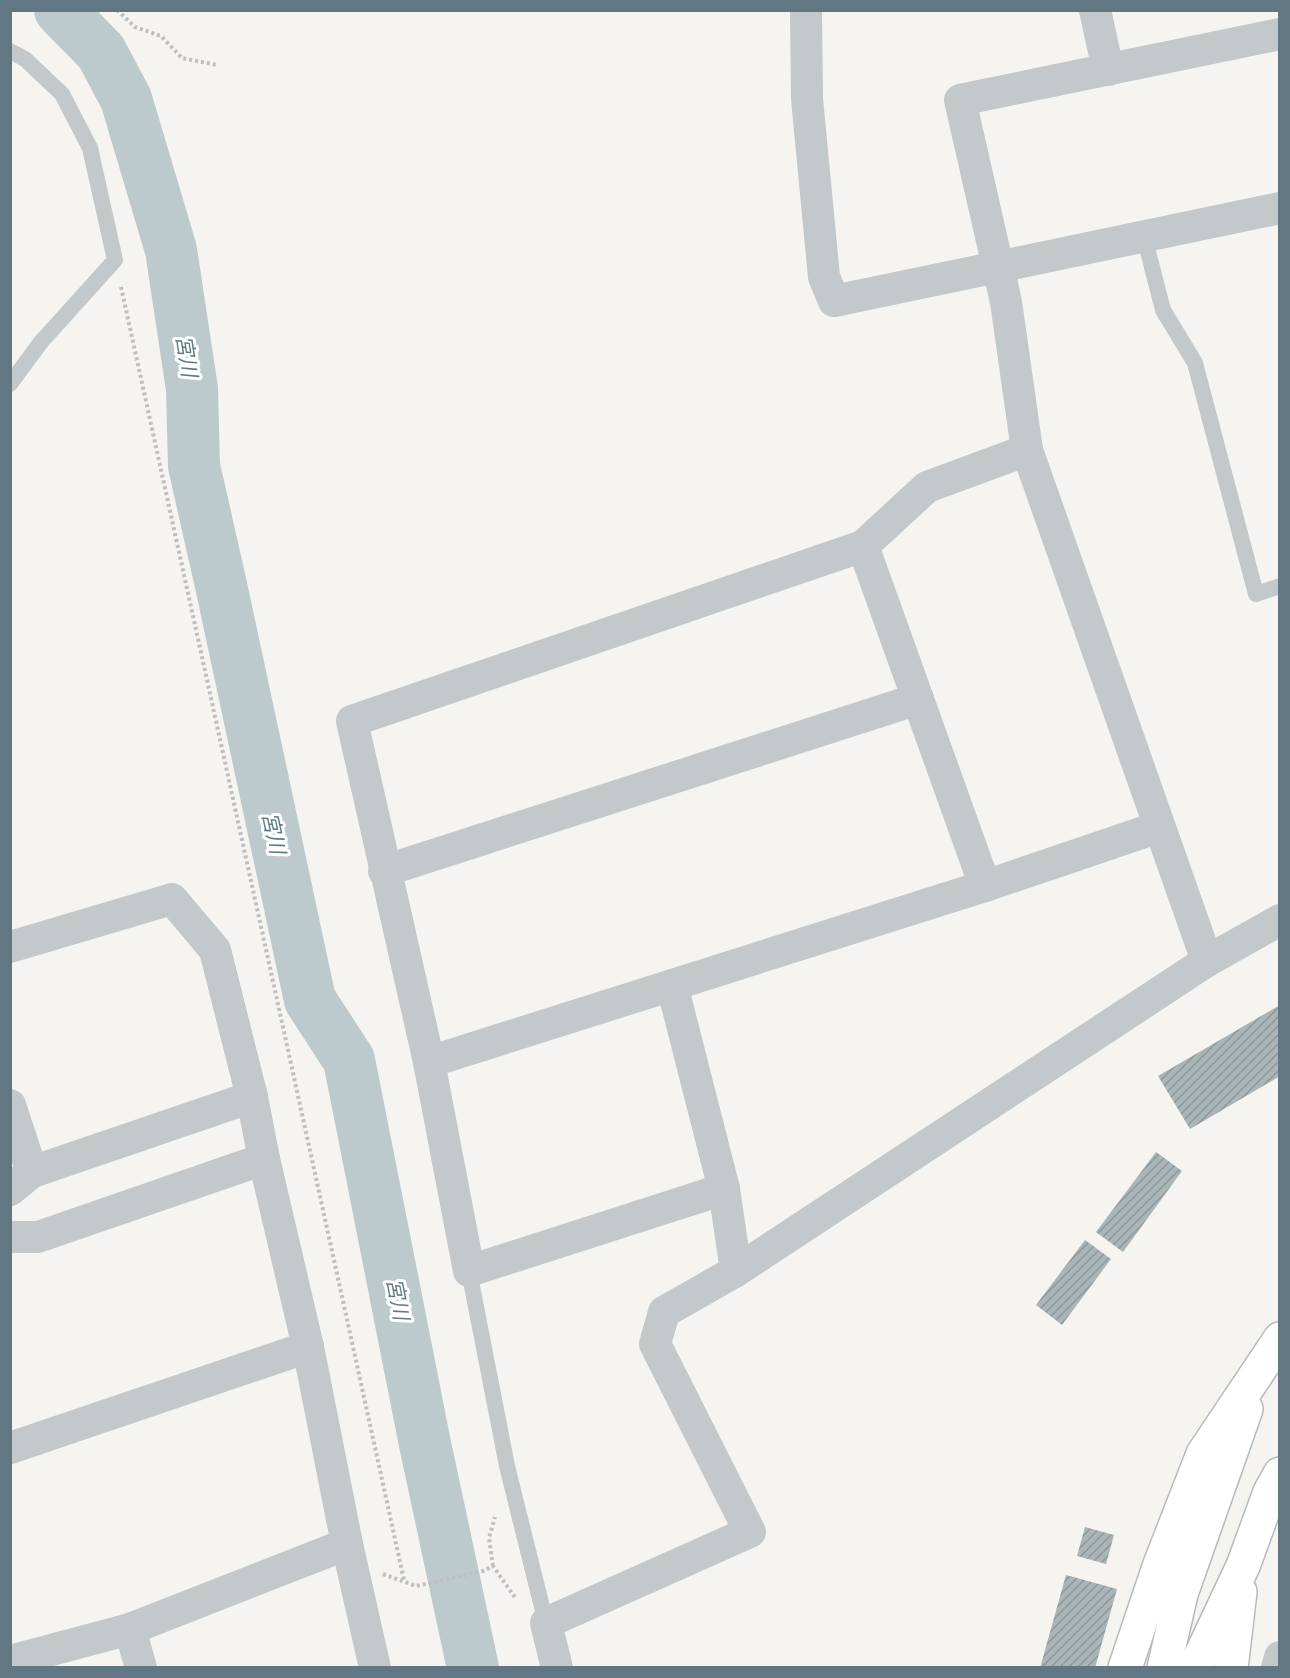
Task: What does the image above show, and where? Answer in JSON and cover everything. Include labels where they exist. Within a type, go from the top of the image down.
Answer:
[{"type":"highway","points":[[1125,1668],[1159,1567],[1203,1454],[1280,1339]]},
{"type":"highway","points":[[1164,1668],[1181,1594],[1260,1368]]},
{"type":"highway","points":[[1195,1668],[1243,1566],[1270,1492],[1280,1474]]},
{"type":"highway","points":[[1232,1668],[1243,1566]]},
{"type":"street","points":[[806,10],[807,99],[824,277],[834,301],[1280,208]]},
{"type":"street","points":[[1095,10],[1108,70]]},
{"type":"street","points":[[1207,961],[1027,450],[1006,302],[960,100],[1280,34]]},
{"type":"street","points":[[724,1189],[469,1271],[429,1062],[384,871],[352,721],[863,546],[927,487],[1027,450]]},
{"type":"street","points":[[863,546],[985,886]]},
{"type":"street","points":[[384,871],[918,699]]},
{"type":"street","points":[[429,1062],[985,886],[1159,827]]},
{"type":"street","points":[[10,947],[172,899],[215,950],[252,1097],[264,1159],[308,1347],[347,1544],[375,1668]]},
{"type":"street","points":[[557,1668],[546,1623],[750,1532],[655,1344],[664,1312],[736,1271],[1207,961],[1280,920]]},
{"type":"street","points":[[672,985],[724,1189],[736,1271]]},
{"type":"street","points":[[10,1105],[21,1181],[252,1097]]},
{"type":"street","points":[[10,1237],[38,1237],[264,1159]]},
{"type":"street","points":[[10,1448],[308,1347]]},
{"type":"street","points":[[10,1661],[130,1629],[347,1544]]},
{"type":"street","points":[[130,1629],[141,1668]]},
{"type":"street","points":[[1277,1668],[1280,1657]]},
{"type":"lane","points":[[10,51],[25,59],[62,94],[90,148],[115,260],[42,342],[10,384]]},
{"type":"lane","points":[[1144,236],[1163,310],[1195,363],[1256,594],[1280,586]]},
{"type":"lane","points":[[469,1271],[507,1466],[546,1623]]},
{"type":"path","points":[[117,10],[135,27],[161,36],[182,58],[218,65]]},
{"type":"path","points":[[115,260],[404,1580]]},
{"type":"path","points":[[416,1586],[483,1571]]},
{"type":"building","points":[[1280,1005],[1280,1076],[1190,1129],[1158,1076]]},
{"type":"building","points":[[1156,1152],[1182,1171],[1123,1252],[1096,1232]]},
{"type":"building","points":[[1085,1240],[1111,1259],[1062,1325],[1036,1305]]},
{"type":"building","points":[[1085,1527],[1114,1535],[1106,1564],[1077,1556]]},
{"type":"building","points":[[1066,1575],[1117,1589],[1095,1668],[1040,1668]]},
{"type":"waterway","name":"宮川","points":[[60,10],[101,52],[126,99],[171,250],[192,389],[194,466],[310,1000],[349,1060],[425,1444],[473,1668]]}]
